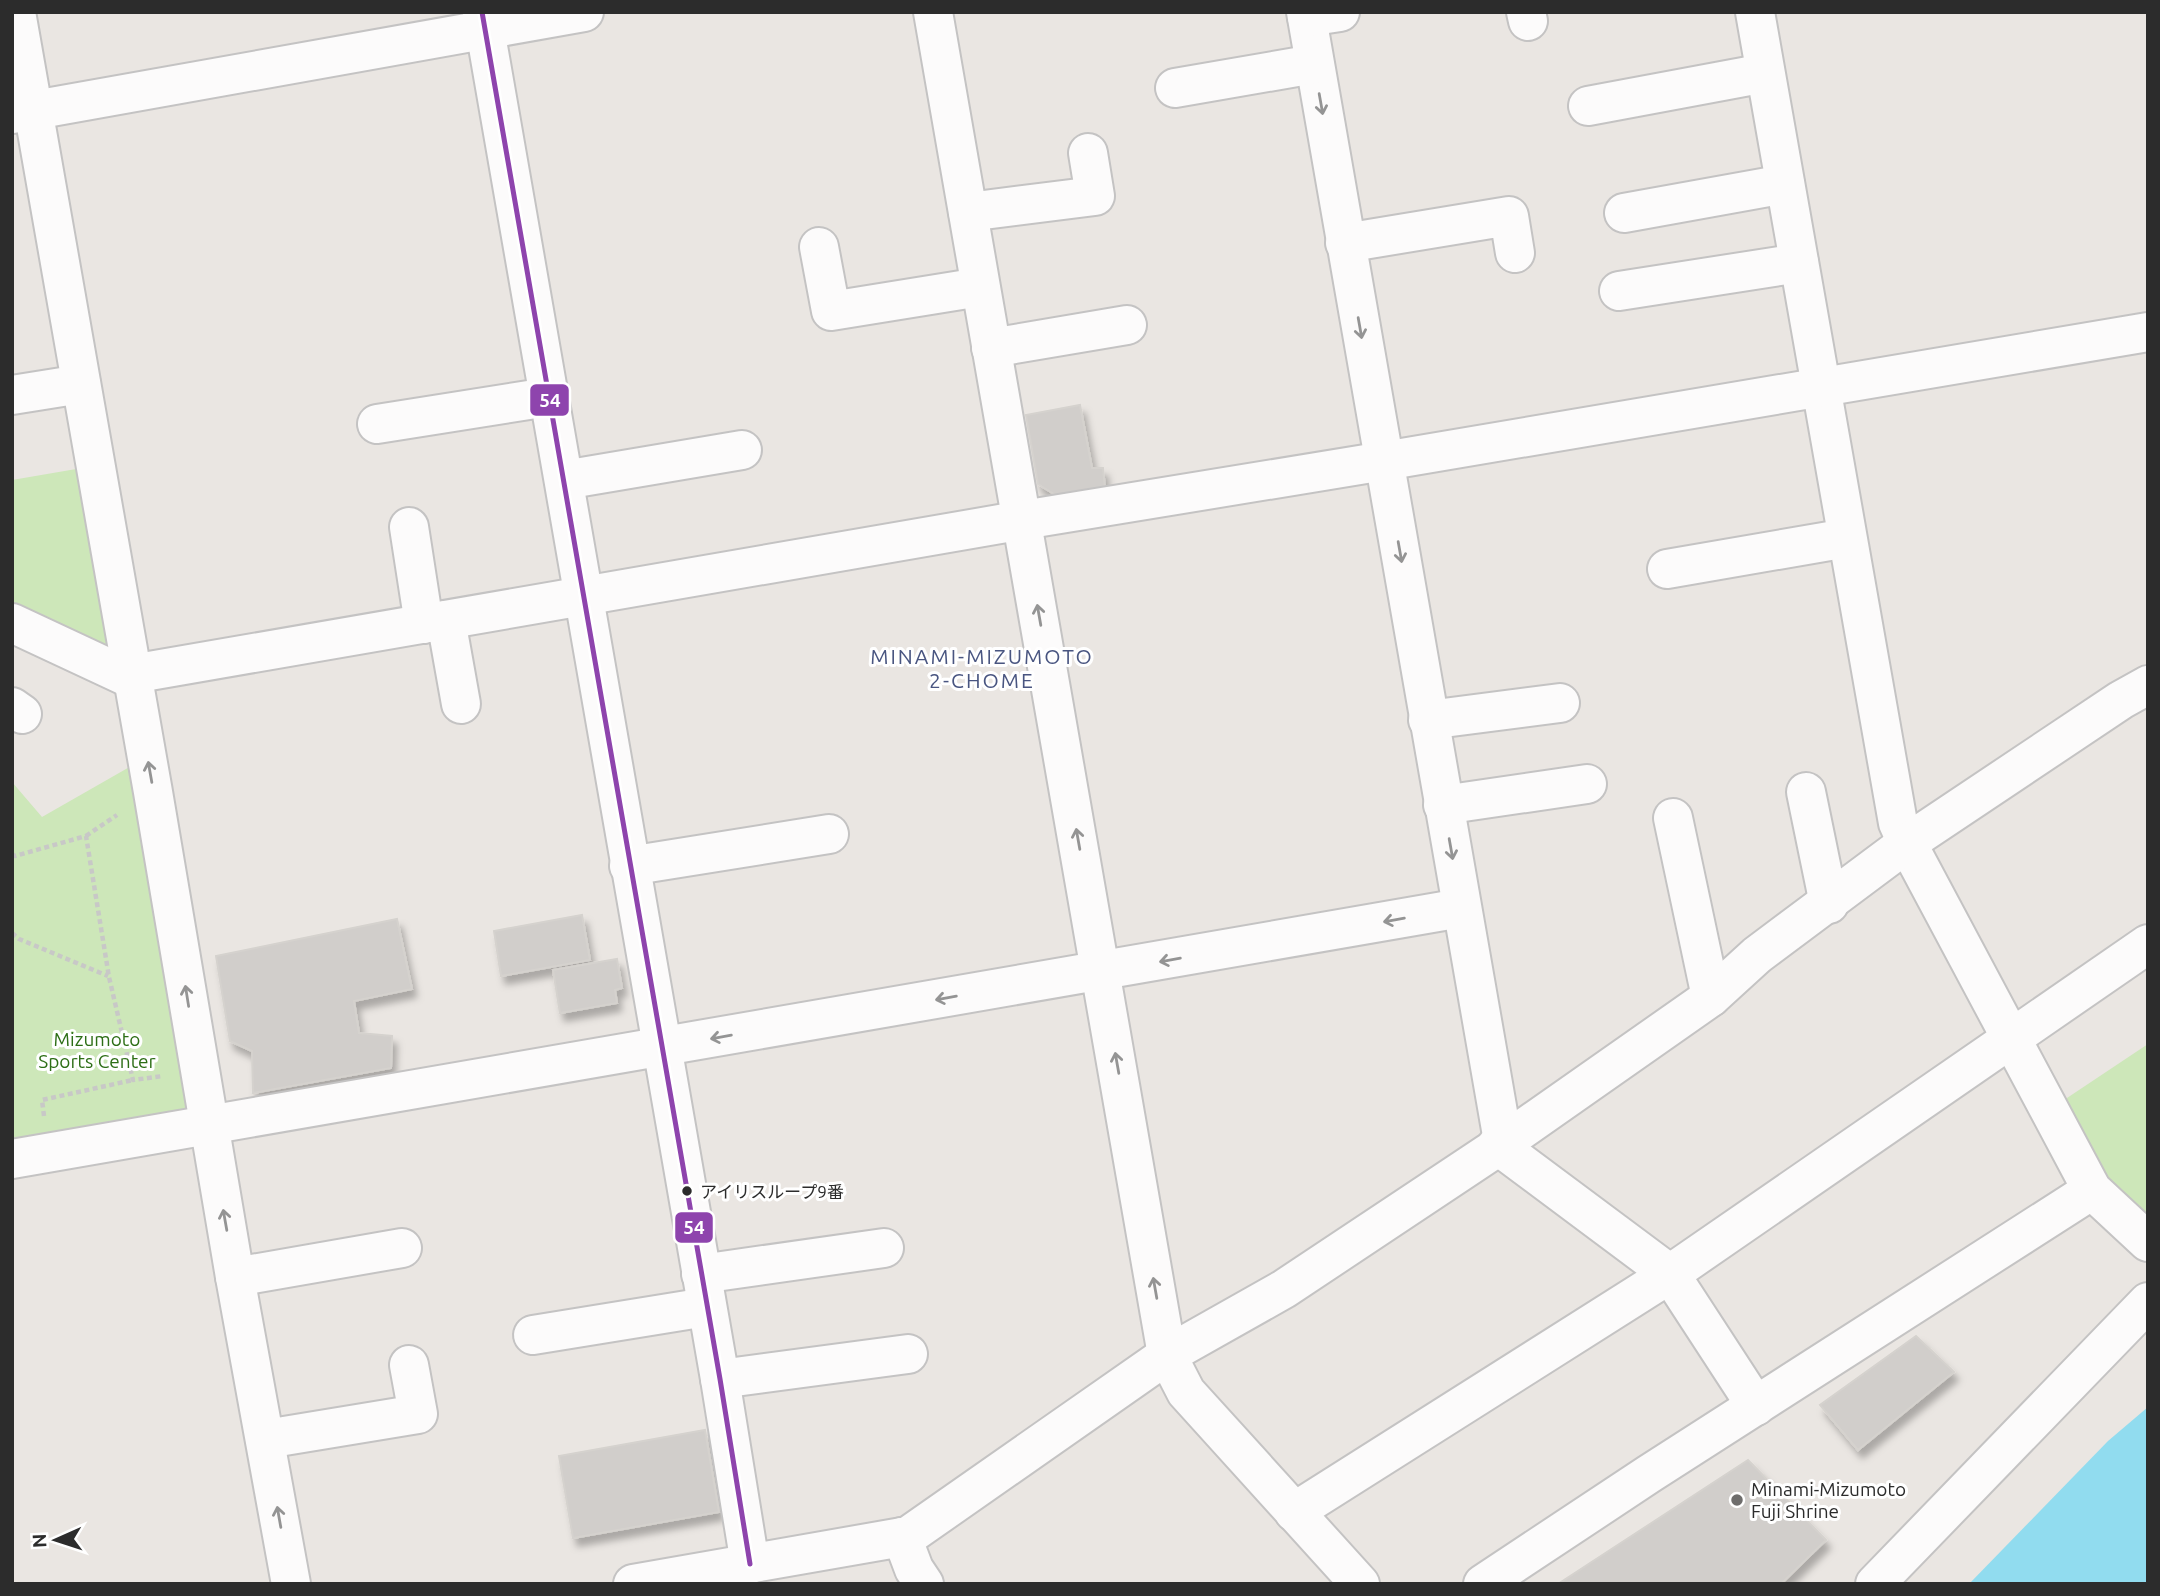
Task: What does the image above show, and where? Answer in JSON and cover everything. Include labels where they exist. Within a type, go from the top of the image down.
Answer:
[{"type":"street","points":[[16,12],[22,113],[80,384],[133,677],[208,1125],[291,1584]]},
{"type":"street","points":[[22,113],[483,21],[584,12]]},
{"type":"street","points":[[933,12],[1167,1355],[1186,1392],[1360,1584]]},
{"type":"street","points":[[1755,12],[1898,823],[2092,1190],[2148,1242]]},
{"type":"street","points":[[1317,14],[1314,64],[1500,1143],[1670,1274],[1756,1406]]},
{"type":"street","points":[[483,21],[750,1563]]},
{"type":"street","points":[[1175,88],[1314,64]]},
{"type":"street","points":[[1588,106],[1765,73]]},
{"type":"street","points":[[968,212],[1095,195],[1088,153]]},
{"type":"street","points":[[1624,213],[1785,184]]},
{"type":"street","points":[[1345,243],[1509,216],[1515,253]]},
{"type":"street","points":[[819,247],[831,311],[980,287]]},
{"type":"street","points":[[1619,292],[1799,263]]},
{"type":"street","points":[[991,348],[1127,325]]},
{"type":"street","points":[[12,623],[133,677],[1023,520],[2148,332]]},
{"type":"street","points":[[12,395],[80,384]]},
{"type":"street","points":[[377,425],[548,397]]},
{"type":"street","points":[[564,480],[742,450]]},
{"type":"street","points":[[409,527],[461,704]]},
{"type":"street","points":[[1667,569],[1847,538]]},
{"type":"street","points":[[633,1584],[700,1579],[750,1563],[908,1536],[1167,1355],[1284,1289],[1500,1143],[1711,997],[1756,955],[1829,904],[1907,843],[2121,700],[2148,685]]},
{"type":"street","points":[[1429,720],[1560,703]]},
{"type":"street","points":[[1443,805],[1587,783]]},
{"type":"street","points":[[1806,792],[1829,904]]},
{"type":"street","points":[[1673,818],[1711,997]]},
{"type":"street","points":[[629,866],[829,834]]},
{"type":"street","points":[[30,1155],[1461,908]]},
{"type":"street","points":[[1294,1512],[1670,1274],[2148,944]]},
{"type":"street","points":[[1483,1584],[2092,1190]]},
{"type":"street","points":[[235,1277],[402,1248]]},
{"type":"street","points":[[533,1335],[703,1290],[884,1248]]},
{"type":"street","points":[[1875,1584],[2148,1301]]},
{"type":"street","points":[[720,1379],[908,1354]]},
{"type":"street","points":[[266,1439],[418,1414],[410,1365]]},
{"type":"street","points":[[902,1537],[914,1569],[924,1584]]},
{"type":"path","points":[[12,854],[15,856],[86,835],[108,977],[133,1080]]},
{"type":"path","points":[[12,933],[19,939],[108,977]]},
{"type":"path","points":[[30,1155],[41,1100],[133,1080],[199,1070]]},
{"type":"green space","points":[[82,468],[114,651],[12,612],[12,480]]},
{"type":"green space","name":"Mizumoto Sports Center","points":[[133,765],[195,1121],[12,1150],[12,782],[42,817]]},
{"type":"green space","points":[[2148,1044],[2148,1229],[2100,1186],[2055,1106]]},
{"type":"water","points":[[2148,1407],[2148,1584],[1969,1584],[2108,1441]]},
{"type":"building","points":[[1080,405],[1092,468],[1103,468],[1105,488],[1057,496],[1038,484],[1026,415]]},
{"type":"building","points":[[582,915],[590,960],[501,976],[494,931]]},
{"type":"building","points":[[397,919],[412,989],[354,1001],[359,1033],[392,1036],[391,1068],[253,1093],[252,1051],[230,1041],[216,956]]},
{"type":"building","points":[[617,959],[622,988],[615,990],[617,1003],[560,1013],[553,970]]},
{"type":"building","points":[[1916,1336],[1954,1372],[1858,1450],[1820,1405]]},
{"type":"building","points":[[705,1430],[719,1512],[573,1538],[559,1456]]},
{"type":"building","name":"Minami-Mizumoto Fuji Shrine","points":[[1748,1460],[1826,1540],[1781,1584],[1558,1584]]},
{"type":"transit line","name":"54","points":[[482,12],[750,1564]]},
{"type":"place","name":"アイリスループ9番","points":[[687,1191]]},
{"type":"place","name":"Minami-Mizumoto Fuji Shrine","points":[[1737,1500]]},
{"type":"district","name":"MINAMI-MIZUMOTO 2-CHOME","points":[[982,669]]}]
